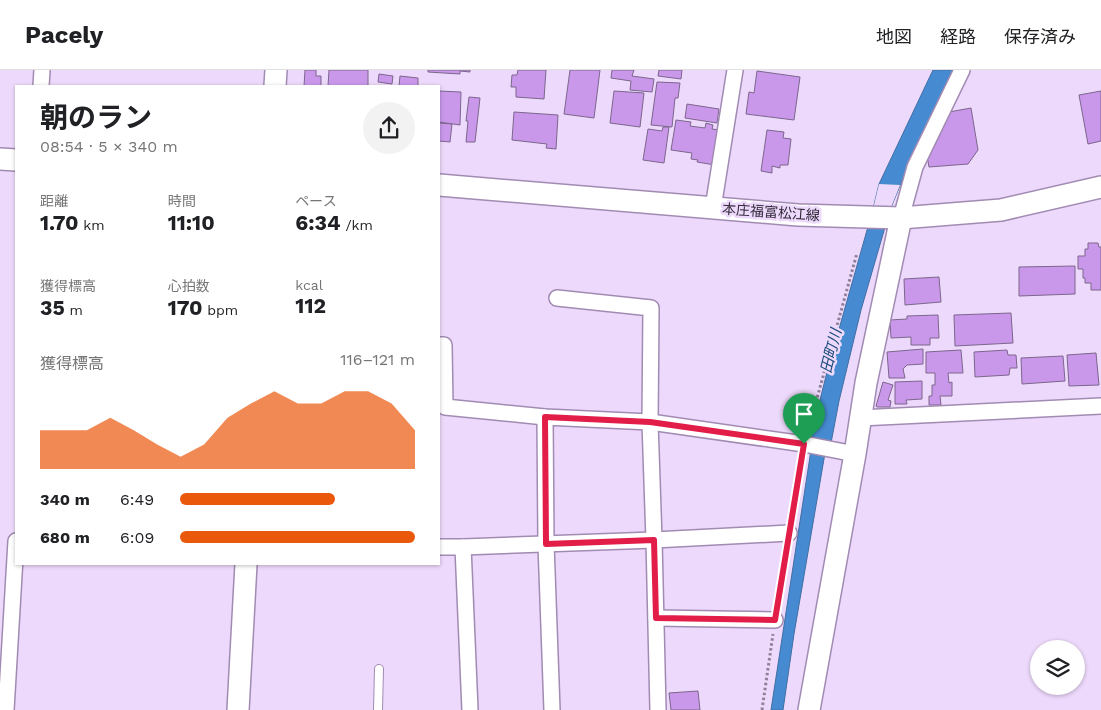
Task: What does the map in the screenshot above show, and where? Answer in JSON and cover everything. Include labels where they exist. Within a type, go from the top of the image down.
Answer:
[{"type":"main road","points":[[274,85],[276,70]]},
{"type":"main road","points":[[0,159],[15,160]]},
{"type":"main road","name":"本庄福富松江線","points":[[440,185],[798,215],[896,218],[1001,210],[1101,186]]},
{"type":"main road","points":[[809,710],[896,218]]},
{"type":"main road","points":[[238,710],[246,565]]},
{"type":"street","points":[[41,85],[42,70]]},
{"type":"street","points":[[713,208],[735,70]]},
{"type":"street","points":[[896,218],[915,167],[962,70]]},
{"type":"street","points":[[557,298],[651,308],[650,422],[658,710]]},
{"type":"street","points":[[440,345],[444,345],[445,407],[545,417],[650,422],[806,444],[855,454]]},
{"type":"street","points":[[860,418],[1101,406]]},
{"type":"street","points":[[545,417],[546,544],[552,710]]},
{"type":"street","points":[[440,547],[789,534]]},
{"type":"street","points":[[463,547],[470,710]]},
{"type":"street","points":[[6,710],[15,558]]},
{"type":"street","points":[[656,618],[775,620]]},
{"type":"lane","points":[[378,710],[379,669]]},
{"type":"path","points":[[762,710],[789,534],[806,444],[857,254]]},
{"type":"water","points":[[933,70],[955,70],[908,166],[890,210],[861,310],[831,443],[825,453],[783,710],[771,710],[811,450],[810,440],[828,368],[879,184]]},
{"type":"pier","points":[[879,184],[900,185],[890,210],[873,209]]},
{"type":"building","points":[[305,70],[316,70],[316,76],[321,76],[321,85],[304,85]]},
{"type":"building","points":[[329,70],[368,70],[368,85],[328,85]]},
{"type":"building","points":[[428,70],[470,70],[470,72],[460,71],[460,74],[428,72]]},
{"type":"building","points":[[518,70],[546,70],[544,99],[516,97],[516,87],[511,87],[512,75],[517,75]]},
{"type":"building","points":[[570,70],[600,70],[594,118],[564,114]]},
{"type":"building","points":[[612,70],[634,70],[632,76],[654,79],[652,92],[630,90],[631,81],[611,78]]},
{"type":"building","points":[[659,70],[682,70],[681,79],[658,76]]},
{"type":"building","points":[[757,71],[800,77],[794,120],[746,114],[749,92],[754,93]]},
{"type":"building","points":[[379,74],[393,76],[392,84],[378,82]]},
{"type":"building","points":[[400,76],[418,78],[418,85],[399,85]]},
{"type":"building","points":[[657,82],[680,83],[678,98],[675,98],[672,127],[651,125]]},
{"type":"building","points":[[440,91],[461,92],[460,125],[440,122]]},
{"type":"building","points":[[614,91],[644,93],[640,127],[610,123]]},
{"type":"building","points":[[1101,91],[1101,141],[1088,144],[1079,95]]},
{"type":"building","points":[[469,97],[480,98],[475,142],[466,142]]},
{"type":"building","points":[[687,104],[719,109],[717,123],[685,118]]},
{"type":"building","points":[[971,108],[978,150],[968,164],[929,167],[927,156],[949,112]]},
{"type":"building","points":[[514,112],[558,115],[556,149],[546,148],[547,144],[512,140]]},
{"type":"building","points":[[676,120],[691,122],[690,126],[705,128],[706,123],[713,125],[712,129],[720,130],[715,165],[691,159],[692,153],[671,150]]},
{"type":"building","points":[[440,123],[452,124],[450,142],[440,141]]},
{"type":"building","points":[[663,127],[669,127],[664,163],[643,160],[648,129],[662,131]]},
{"type":"building","points":[[767,130],[784,132],[783,138],[791,139],[788,165],[780,165],[780,168],[772,166],[772,173],[761,171]]},
{"type":"building","points":[[1088,243],[1098,243],[1099,247],[1101,247],[1101,290],[1091,290],[1091,283],[1085,283],[1085,278],[1083,278],[1083,269],[1078,269],[1078,256],[1085,256],[1085,249],[1088,249]]},
{"type":"building","points":[[1075,266],[1075,294],[1019,296],[1019,267]]},
{"type":"building","points":[[939,277],[941,302],[905,305],[904,279]]},
{"type":"building","points":[[1011,313],[1013,343],[955,346],[954,315]]},
{"type":"building","points":[[938,315],[939,338],[930,338],[930,345],[911,345],[911,337],[891,338],[890,320],[907,319],[907,316]]},
{"type":"building","points":[[923,349],[923,364],[907,365],[903,369],[905,378],[889,378],[887,352]]},
{"type":"building","points":[[961,350],[963,373],[948,373],[949,383],[952,382],[952,396],[940,396],[941,405],[929,405],[929,396],[932,396],[932,385],[935,385],[935,373],[926,373],[926,352]]},
{"type":"building","points":[[1007,350],[1008,355],[1016,355],[1017,368],[1010,368],[1009,375],[975,377],[974,352]]},
{"type":"building","points":[[1096,353],[1099,385],[1069,386],[1067,355]]},
{"type":"building","points":[[1063,356],[1065,381],[1022,384],[1021,358]]},
{"type":"building","points":[[922,381],[922,399],[906,400],[907,404],[895,404],[895,382]]},
{"type":"building","points":[[883,382],[893,385],[888,400],[891,401],[890,407],[876,406]]},
{"type":"building","points":[[698,691],[700,710],[671,710],[669,693]]},
{"type":"route","points":[[545,417],[650,422],[804,444],[775,620],[656,618],[654,540],[546,544],[545,417]]},
{"type":"water label","name":"田町川","points":[[831,351]]}]
